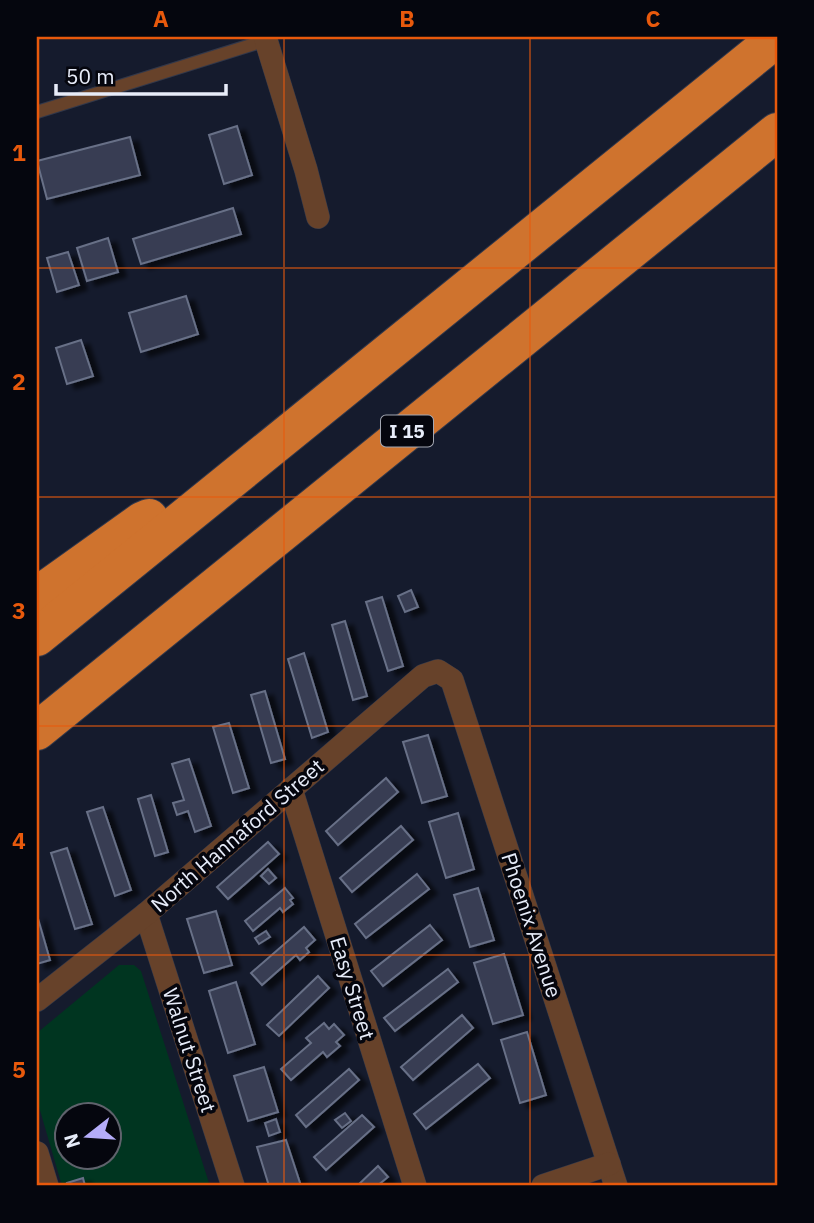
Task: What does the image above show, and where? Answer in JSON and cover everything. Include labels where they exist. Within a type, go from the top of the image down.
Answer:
[{"type":"highway","points":[[37,637],[777,38]]},
{"type":"highway","name":"I 15","points":[[37,731],[777,132]]},
{"type":"highway","points":[[37,596],[142,521],[216,492]]},
{"type":"street","points":[[266,39],[318,217]]},
{"type":"street","name":"North Hannaford Street","points":[[37,1000],[146,914],[423,676],[438,671]]},
{"type":"street","name":"Phoenix Avenue","points":[[438,671],[452,680],[616,1186]]},
{"type":"street","name":"Easy Street","points":[[292,789],[415,1186]]},
{"type":"street","name":"Walnut Street","points":[[146,914],[233,1186]]},
{"type":"street","points":[[37,1153],[47,1186]]},
{"type":"street","points":[[543,1186],[609,1164]]},
{"type":"lane","points":[[37,112],[266,39]]},
{"type":"green space","points":[[119,965],[134,965],[141,971],[210,1186],[62,1186],[57,1170],[122,1170],[122,1100],[52,1100],[52,1152],[37,1100],[37,1033]]},
{"type":"building","points":[[237,126],[252,175],[224,184],[209,135]]},
{"type":"building","points":[[130,137],[140,175],[47,199],[37,161]]},
{"type":"building","points":[[233,208],[241,234],[141,264],[133,239]]},
{"type":"building","points":[[108,238],[118,272],[87,281],[77,248]]},
{"type":"building","points":[[68,252],[79,285],[57,292],[47,258]]},
{"type":"building","points":[[186,296],[198,334],[141,352],[129,313]]},
{"type":"building","points":[[81,340],[93,376],[67,384],[56,348]]},
{"type":"building","points":[[411,590],[418,607],[405,612],[398,596]]},
{"type":"building","points":[[382,597],[403,666],[388,671],[366,602]]},
{"type":"building","points":[[345,621],[367,696],[353,700],[332,625]]},
{"type":"building","points":[[304,653],[328,732],[312,738],[288,659]]},
{"type":"building","points":[[265,691],[285,759],[271,763],[251,695]]},
{"type":"building","points":[[229,723],[249,788],[233,793],[213,727]]},
{"type":"building","points":[[428,735],[447,796],[422,803],[403,742]]},
{"type":"building","points":[[189,759],[211,826],[195,832],[188,811],[177,815],[173,803],[184,800],[172,764]]},
{"type":"building","points":[[386,778],[398,792],[338,845],[326,831]]},
{"type":"building","points":[[151,795],[168,852],[155,856],[138,799]]},
{"type":"building","points":[[103,807],[131,890],[115,896],[87,812]]},
{"type":"building","points":[[458,813],[474,869],[446,878],[429,822]]},
{"type":"building","points":[[401,826],[413,840],[352,892],[340,878]]},
{"type":"building","points":[[268,842],[279,854],[228,899],[217,887]]},
{"type":"building","points":[[67,848],[92,924],[75,929],[51,853]]},
{"type":"building","points":[[268,869],[276,878],[269,884],[261,876]]},
{"type":"building","points":[[417,874],[429,889],[366,938],[355,924]]},
{"type":"building","points":[[285,888],[293,898],[290,900],[293,904],[283,912],[280,908],[253,931],[245,921]]},
{"type":"building","points":[[478,888],[494,940],[470,947],[454,895]]},
{"type":"building","points":[[216,911],[232,965],[204,973],[187,919]]},
{"type":"building","points":[[37,915],[50,960],[37,964]]},
{"type":"building","points":[[430,925],[442,940],[383,986],[371,971]]},
{"type":"building","points":[[304,927],[315,940],[306,948],[309,952],[300,960],[296,955],[262,985],[251,973]]},
{"type":"building","points":[[266,931],[270,937],[259,944],[255,938]]},
{"type":"building","points":[[504,954],[523,1015],[493,1024],[474,963]]},
{"type":"building","points":[[448,969],[458,982],[395,1031],[384,1018]]},
{"type":"building","points":[[318,976],[329,988],[279,1036],[267,1025]]},
{"type":"building","points":[[236,982],[255,1044],[228,1053],[209,991]]},
{"type":"building","points":[[462,1015],[473,1028],[413,1080],[401,1067]]},
{"type":"building","points":[[324,1023],[329,1029],[334,1024],[344,1035],[336,1042],[340,1046],[327,1057],[323,1052],[291,1080],[281,1069],[311,1043],[306,1038]]},
{"type":"building","points":[[527,1032],[546,1095],[520,1103],[501,1040]]},
{"type":"building","points":[[478,1064],[490,1078],[426,1129],[414,1114]]},
{"type":"building","points":[[264,1067],[278,1112],[248,1121],[234,1076]]},
{"type":"building","points":[[349,1069],[359,1080],[306,1127],[296,1115]]},
{"type":"building","points":[[345,1113],[351,1121],[342,1128],[335,1120]]},
{"type":"building","points":[[362,1115],[374,1127],[326,1170],[314,1157]]},
{"type":"building","points":[[276,1119],[280,1132],[269,1136],[265,1123]]},
{"type":"building","points":[[286,1140],[301,1186],[269,1186],[257,1147]]},
{"type":"building","points":[[378,1166],[388,1177],[377,1186],[357,1186]]},
{"type":"building","points":[[83,1178],[85,1186],[68,1186],[67,1183]]}]
